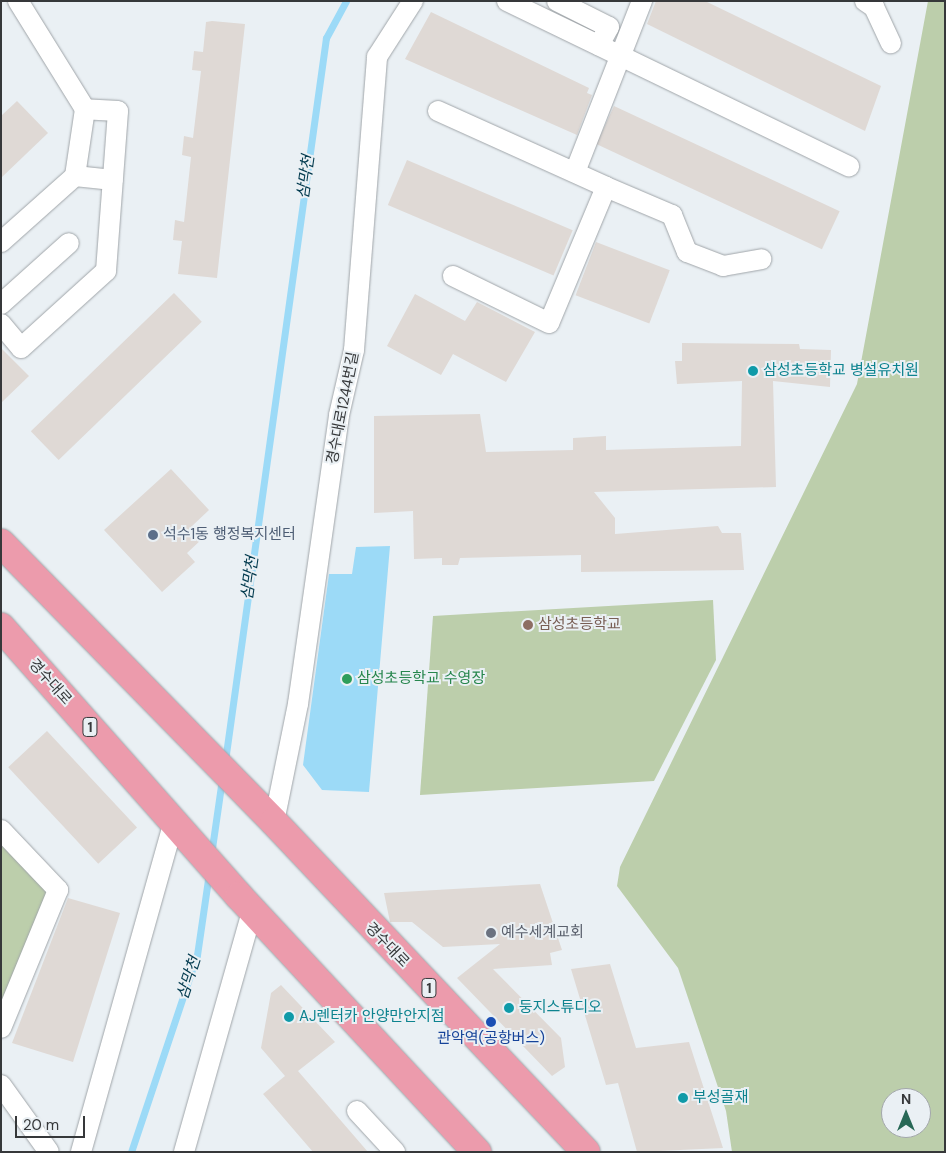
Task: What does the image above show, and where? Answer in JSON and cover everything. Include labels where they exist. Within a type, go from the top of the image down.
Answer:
[{"type":"main road","name":"1","points":[[1,543],[178,727],[274,822]]},
{"type":"main road","name":"경수대로","points":[[1,627],[176,824]]},
{"type":"main road","name":"경수대로","points":[[274,822],[586,1152]]},
{"type":"main road","name":"1","points":[[176,824],[245,904],[477,1152]]},
{"type":"street","points":[[1,242],[76,176],[85,109],[18,1]]},
{"type":"street","name":"경수대로1244번길","points":[[274,822],[298,704],[339,415],[354,350],[377,57],[413,1]]},
{"type":"street","points":[[508,1],[849,166]]},
{"type":"street","points":[[557,1],[609,27],[599,45]]},
{"type":"street","points":[[575,172],[642,1]]},
{"type":"street","points":[[864,1],[874,7],[891,43]]},
{"type":"street","points":[[1,324],[21,348],[106,271],[118,111],[85,109]]},
{"type":"street","points":[[438,111],[672,215],[686,252],[723,266],[761,259]]},
{"type":"street","points":[[76,176],[113,180]]},
{"type":"street","points":[[454,276],[549,323],[606,187]]},
{"type":"street","points":[[1,304],[69,243]]},
{"type":"street","points":[[81,1152],[176,824]]},
{"type":"street","points":[[1,830],[58,890],[1,1028]]},
{"type":"street","points":[[184,1152],[245,904]]},
{"type":"street","points":[[1,1085],[49,1152]]},
{"type":"street","points":[[357,1111],[395,1152]]},
{"type":"green space","points":[[928,1],[945,1],[945,1152],[732,1152],[726,1111],[678,968],[617,886],[620,867],[857,384]]},
{"type":"green space","points":[[713,600],[716,660],[654,781],[420,795],[433,616]]},
{"type":"green space","points":[[1,830],[58,890],[1,1028]]},
{"type":"water","name":"삼성초등학교 수영장","points":[[390,546],[369,792],[322,790],[303,765],[329,574],[352,574],[356,547]]},
{"type":"building","points":[[656,1],[705,1],[881,86],[865,131],[647,24]]},
{"type":"building","points":[[431,12],[589,88],[587,93],[592,95],[577,135],[405,59]]},
{"type":"building","points":[[206,22],[245,24],[217,278],[178,274],[182,241],[173,240],[175,220],[184,222],[191,157],[182,155],[184,136],[193,138],[201,71],[192,70],[194,51],[203,52]]},
{"type":"building","points":[[17,101],[48,133],[1,178],[1,116]]},
{"type":"building","points":[[614,106],[840,211],[822,249],[596,144]]},
{"type":"building","points":[[407,160],[573,230],[554,275],[388,205]]},
{"type":"building","points":[[596,242],[670,270],[649,324],[576,295]]},
{"type":"building","points":[[174,293],[202,322],[59,460],[31,431]]},
{"type":"building","points":[[415,294],[465,321],[477,302],[535,332],[506,382],[453,354],[441,375],[387,346]]},
{"type":"building","points":[[682,343],[799,344],[800,349],[831,350],[830,387],[773,381],[776,487],[594,492],[615,518],[615,534],[718,526],[722,533],[741,533],[744,570],[581,572],[581,555],[460,558],[458,565],[442,565],[442,558],[414,559],[413,511],[374,513],[374,416],[480,414],[486,452],[573,450],[573,438],[606,436],[606,450],[741,446],[742,381],[677,384],[675,361],[682,361]]},
{"type":"building","points":[[1,348],[29,376],[1,403]]},
{"type":"building","name":"석수1동 행정복지센터","points":[[171,469],[209,510],[191,527],[202,539],[187,553],[195,562],[162,592],[104,530]]},
{"type":"building","points":[[47,731],[137,828],[98,864],[8,767]]},
{"type":"building","name":"예수세계교회","points":[[540,884],[562,950],[550,953],[552,965],[493,969],[561,1038],[565,1067],[552,1076],[457,978],[500,944],[443,947],[412,922],[390,922],[384,893]]},
{"type":"building","points":[[68,898],[120,913],[73,1062],[12,1043]]},
{"type":"building","points":[[610,964],[636,1048],[689,1042],[723,1148],[637,1152],[618,1083],[606,1085],[571,969]]},
{"type":"building","points":[[281,985],[335,1042],[298,1071],[368,1152],[313,1152],[263,1094],[285,1076],[261,1048],[271,993]]},
{"type":"waterway","name":"삼막천","points":[[225,761],[326,38],[346,1]]},
{"type":"waterway","name":"삼막천","points":[[211,855],[222,779]]},
{"type":"waterway","name":"삼막천","points":[[131,1152],[197,955],[209,873]]},
{"type":"place","name":"삼성초등학교 병설유치원","points":[[753,371]]},
{"type":"place","name":"석수1동 행정복지센터","points":[[153,535]]},
{"type":"place","name":"삼성초등학교","points":[[528,625]]},
{"type":"place","name":"삼성초등학교 수영장","points":[[347,679]]},
{"type":"place","name":"예수세계교회","points":[[491,933]]},
{"type":"place","name":"둥지스튜디오","points":[[509,1008]]},
{"type":"place","name":"AJ렌터카 안양만안지점","points":[[289,1017]]},
{"type":"place","name":"관악역(공항버스)","points":[[491,1022]]},
{"type":"place","name":"부성골재","points":[[683,1098]]}]
